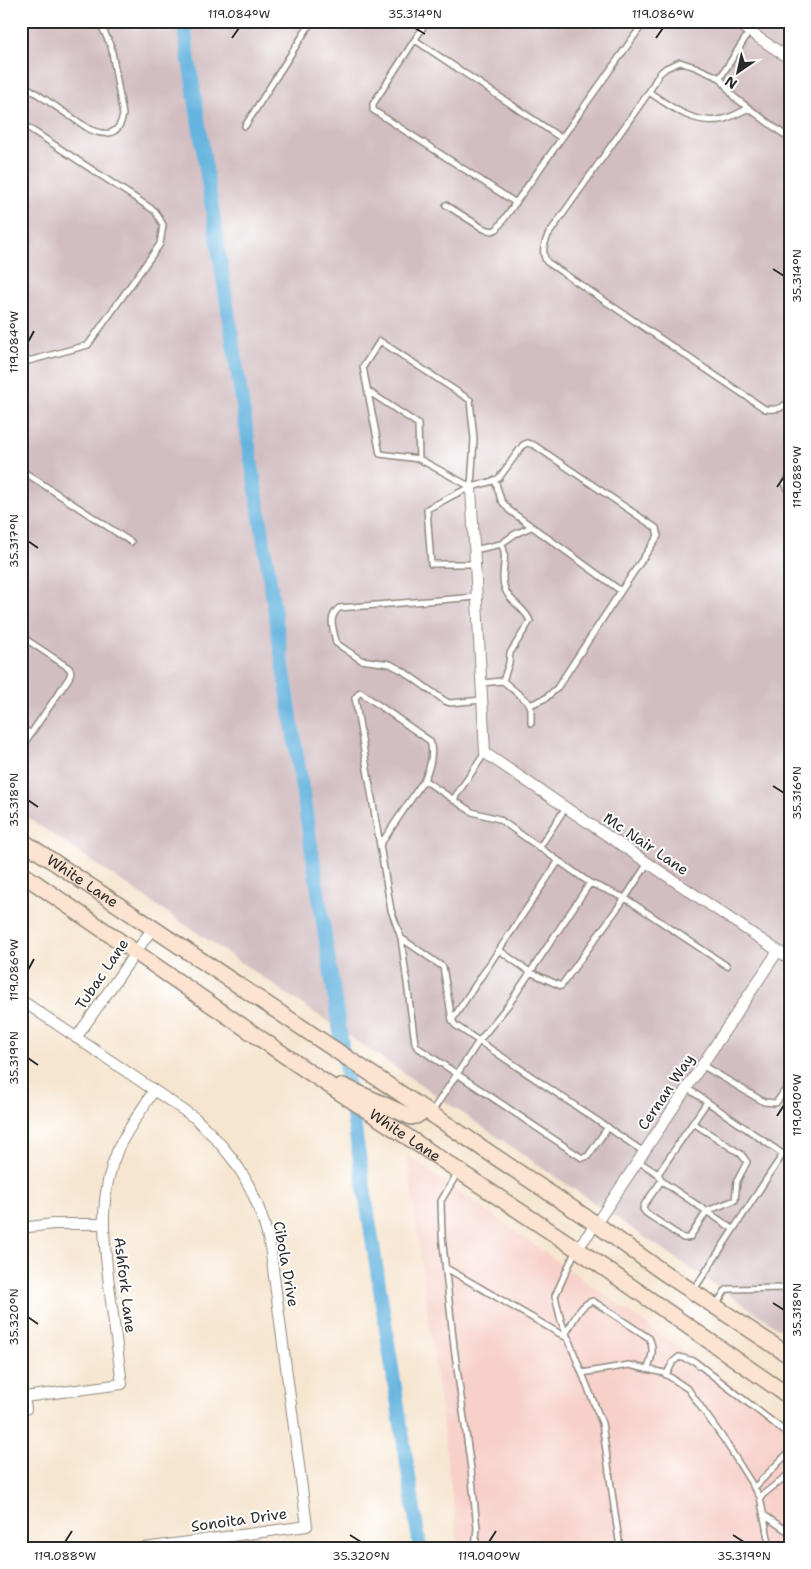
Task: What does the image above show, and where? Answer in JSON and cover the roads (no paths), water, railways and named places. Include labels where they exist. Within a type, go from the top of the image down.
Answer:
[{"type":"main road","name":"White Lane","points":[[21,840],[596,1224],[790,1356]]},
{"type":"main road","name":"White Lane","points":[[21,873],[303,1068],[577,1249],[790,1397]]},
{"type":"main road","points":[[303,1068],[410,1117],[428,1112]]},
{"type":"street","points":[[734,21],[789,59]]},
{"type":"street","points":[[471,487],[485,753]]},
{"type":"street","name":"Mc Nair Lane","points":[[485,753],[790,960]]},
{"type":"street","name":"Tubac Lane","points":[[76,1038],[152,928]]},
{"type":"street","name":"Cernan Way","points":[[577,1249],[596,1224],[778,951]]},
{"type":"street","name":"Cibola Drive","points":[[21,1000],[195,1118],[230,1154],[252,1190],[264,1222],[270,1246],[307,1526]]},
{"type":"street","name":"Ashfork Lane","points":[[26,1409],[24,1397],[122,1384],[103,1224],[104,1201],[109,1175],[118,1150],[154,1090]]},
{"type":"street","points":[[21,1228],[53,1224],[103,1224]]},
{"type":"street","name":"Sonoita Drive","points":[[150,1547],[307,1526]]},
{"type":"lane","points":[[21,83],[90,129],[107,134],[116,130],[121,124],[123,115],[111,46],[99,21]]},
{"type":"lane","points":[[245,126],[312,21]]},
{"type":"lane","points":[[427,21],[372,104],[373,110],[516,203]]},
{"type":"lane","points":[[630,21],[640,28]]},
{"type":"lane","points":[[446,205],[484,229],[492,231],[500,226],[645,21]]},
{"type":"lane","points":[[720,78],[749,32]]},
{"type":"lane","points":[[414,40],[562,138]]},
{"type":"lane","points":[[790,139],[734,97],[720,78],[680,62],[666,68],[659,74],[649,92],[548,236],[543,246],[543,256],[547,262],[765,409],[776,410],[785,406],[790,400]]},
{"type":"lane","points":[[649,92],[678,112],[702,120],[724,119],[749,108]]},
{"type":"lane","points":[[21,122],[155,211],[163,225],[160,244],[88,345],[21,364]]},
{"type":"lane","points":[[380,341],[470,400],[474,439],[471,487],[419,460],[380,454],[363,367],[380,341]]},
{"type":"lane","points":[[368,391],[418,424],[419,460]]},
{"type":"lane","points":[[475,564],[431,564],[427,509],[471,487],[486,484],[499,478],[522,445],[530,443],[656,528],[658,536],[557,688],[546,698],[530,705]]},
{"type":"lane","points":[[21,470],[131,542]]},
{"type":"lane","points":[[790,477],[785,483],[790,493]]},
{"type":"lane","points":[[495,480],[504,505],[531,527],[621,591]]},
{"type":"lane","points":[[474,550],[501,544],[515,534],[531,527]]},
{"type":"lane","points":[[501,544],[505,554],[504,587],[508,597],[528,615],[530,621],[510,653],[504,680]]},
{"type":"lane","points":[[476,597],[339,608],[334,612],[332,618],[336,643],[361,660],[390,664],[450,703],[482,700]]},
{"type":"lane","points":[[21,636],[69,668],[71,672],[21,748]]},
{"type":"lane","points":[[481,682],[504,680],[530,705],[531,723]]},
{"type":"lane","points":[[380,846],[424,780],[430,768],[431,745],[430,741],[360,692],[355,698],[380,846],[391,910],[401,938],[415,1043],[582,1158],[588,1156],[608,1127]]},
{"type":"lane","points":[[21,728],[31,734]]},
{"type":"lane","points":[[453,800],[485,753]]},
{"type":"lane","points":[[424,780],[476,814],[499,819],[590,883],[625,898],[727,966]]},
{"type":"lane","points":[[539,848],[566,807]]},
{"type":"lane","points":[[452,1020],[558,862]]},
{"type":"lane","points":[[499,950],[530,972],[560,987],[564,985],[648,864]]},
{"type":"lane","points":[[428,1112],[479,1041],[509,1004],[590,883]]},
{"type":"lane","points":[[401,938],[443,967],[452,1020],[455,1025],[644,1152]]},
{"type":"lane","points":[[702,1065],[764,1102],[776,1103],[790,1084]]},
{"type":"lane","points":[[686,1088],[783,1154]]},
{"type":"lane","points":[[693,1123],[741,1154],[747,1162],[737,1181],[734,1200],[706,1211],[687,1238],[683,1238],[643,1209],[660,1177],[693,1123],[707,1102]]},
{"type":"lane","points":[[693,1291],[783,1154],[790,1149]]},
{"type":"lane","points":[[638,1161],[733,1229]]},
{"type":"lane","points":[[458,1171],[441,1201],[454,1347],[471,1468],[477,1528],[475,1548]]},
{"type":"lane","points":[[577,1249],[555,1296],[568,1339],[602,1422],[620,1548]]},
{"type":"lane","points":[[446,1268],[568,1339]]},
{"type":"lane","points":[[714,1306],[725,1291],[729,1289],[790,1288]]},
{"type":"lane","points":[[566,1333],[580,1310],[588,1302],[593,1301],[649,1338],[652,1344],[652,1354],[648,1369]]},
{"type":"lane","points":[[666,1375],[673,1362],[679,1357],[694,1361],[783,1430],[790,1438]]},
{"type":"lane","points":[[582,1373],[629,1365],[666,1375],[688,1389],[760,1497],[770,1548]]},
{"type":"lane","points":[[754,1488],[790,1451]]},
{"type":"lane","points":[[760,1497],[790,1472]]},
{"type":"lane","points":[[764,1515],[790,1534]]},
{"type":"waterway","points":[[183,21],[420,1548]]}]
